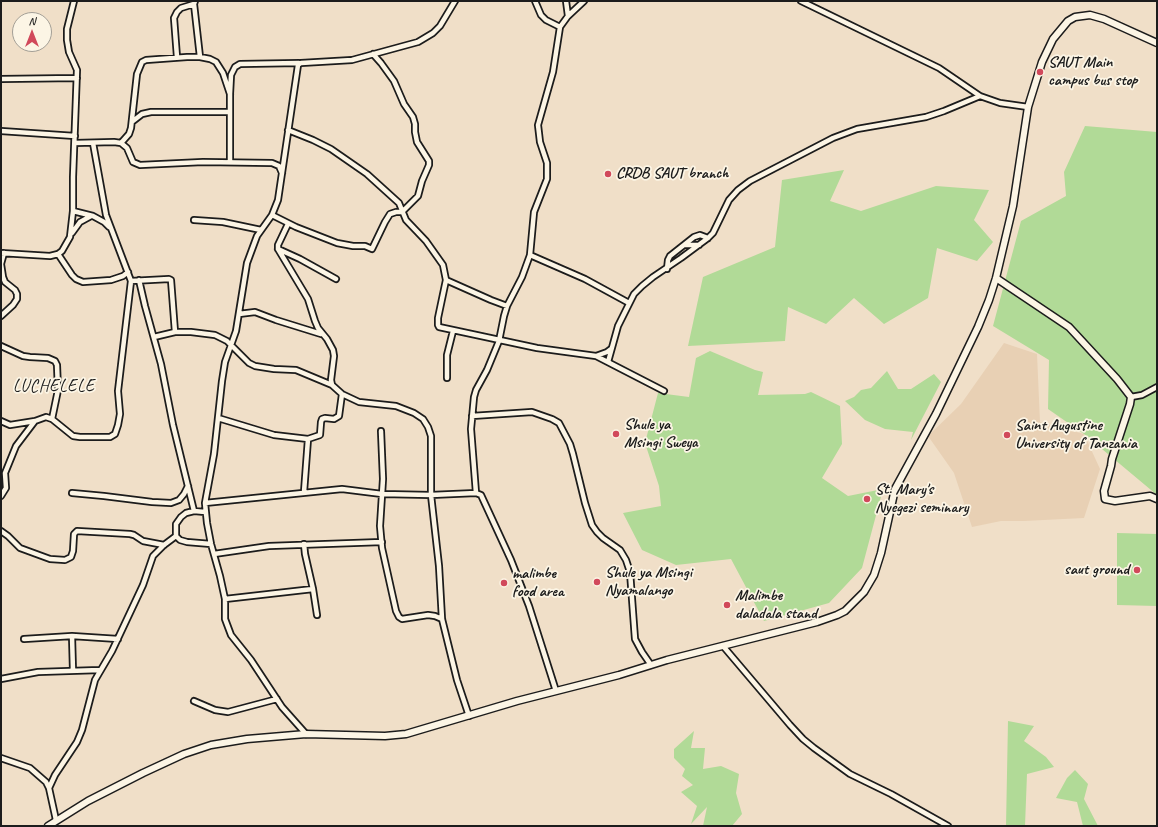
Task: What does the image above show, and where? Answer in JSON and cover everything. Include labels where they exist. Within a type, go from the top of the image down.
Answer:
[{"type":"main road","points":[[48,826],[88,801],[130,780],[210,745],[247,739],[306,734],[395,736],[426,729],[517,701],[837,616],[853,604],[864,592],[874,575],[881,553],[895,489],[936,414],[978,327],[996,278],[1013,206],[1028,107],[1042,62],[1053,39],[1068,21],[1075,17],[1090,15],[1157,43]]},
{"type":"main road","points":[[996,278],[1069,327],[1117,379],[1131,397],[1114,451],[1104,496],[1105,499],[1110,501],[1150,496],[1157,499]]},
{"type":"street","points":[[70,237],[73,211],[77,70],[69,52],[67,29],[74,1]]},
{"type":"street","points":[[230,162],[231,75],[235,67],[238,65],[352,60],[418,42],[433,33],[440,26],[455,1]]},
{"type":"street","points":[[535,1],[541,14],[546,20],[560,27]]},
{"type":"street","points":[[566,1],[568,16]]},
{"type":"street","points":[[476,493],[471,446],[472,416],[476,390],[487,370],[499,341],[507,306],[522,277],[530,255],[534,212],[547,179],[547,163],[540,142],[538,125],[553,72],[560,27],[568,16],[584,1]]},
{"type":"street","points":[[801,1],[939,68],[980,96],[1000,103],[1028,107]]},
{"type":"street","points":[[177,57],[174,18],[181,8],[194,3],[200,57]]},
{"type":"street","points":[[272,215],[288,224],[337,243],[353,246],[365,246],[372,249],[388,217],[392,213],[402,212],[419,194],[422,180],[429,163],[415,136],[413,118],[404,104],[394,80],[373,54]]},
{"type":"street","points":[[121,143],[129,134],[132,122],[137,74],[142,62],[152,59],[177,57],[200,57],[210,59],[223,73],[230,94]]},
{"type":"street","points":[[299,63],[296,69],[278,200],[272,215],[254,243],[245,270],[239,314],[232,346],[223,371],[214,454],[206,493],[205,512],[211,544],[225,599],[225,619],[230,635],[251,660],[289,716],[306,734]]},
{"type":"street","points":[[1,79],[77,78]]},
{"type":"street","points":[[608,362],[618,326],[634,294],[642,286],[708,238],[713,232],[729,200],[750,180],[833,138],[856,129],[926,116],[944,111],[980,96]]},
{"type":"street","points":[[132,122],[142,114],[152,112],[230,112]]},
{"type":"street","points":[[288,130],[332,149],[352,162],[399,203],[406,220],[435,253],[443,265],[446,280],[438,325],[439,327],[499,341],[549,350],[596,356],[664,391]]},
{"type":"street","points":[[1,131],[75,136]]},
{"type":"street","points":[[1,421],[10,425],[35,421],[46,417],[52,419],[73,436],[110,437],[115,434],[118,425],[120,414],[118,391],[131,281],[110,228],[104,207],[93,142]]},
{"type":"street","points":[[75,143],[121,143],[126,145],[131,159],[137,164],[230,162],[275,163],[279,166],[282,173]]},
{"type":"street","points":[[73,211],[93,216],[104,222],[110,228]]},
{"type":"street","points":[[1,316],[17,299],[15,290],[5,282],[3,277],[1,264],[2,253],[42,257],[58,254],[80,222],[93,216]]},
{"type":"street","points":[[194,220],[223,222],[261,230]]},
{"type":"street","points":[[288,224],[278,249],[308,299],[315,321],[322,334],[331,345],[334,356],[331,380],[332,384]]},
{"type":"street","points":[[667,269],[670,256],[684,245],[697,236],[708,238]]},
{"type":"street","points":[[684,245],[699,245]]},
{"type":"street","points":[[278,249],[300,258],[336,279]]},
{"type":"street","points":[[58,254],[72,275],[76,279],[83,282],[111,280],[123,276],[128,272]]},
{"type":"street","points":[[530,255],[585,278],[629,303]]},
{"type":"street","points":[[139,280],[162,364],[173,425],[194,511]]},
{"type":"street","points":[[131,281],[171,280],[175,332]]},
{"type":"street","points":[[446,280],[507,306]]},
{"type":"street","points":[[239,314],[255,312],[322,334]]},
{"type":"street","points":[[446,378],[448,355],[453,331]]},
{"type":"street","points":[[154,337],[175,332],[205,333],[222,338],[249,363],[255,366],[296,370],[332,384],[342,394],[359,402],[396,406],[414,413],[423,419],[431,436],[431,495],[439,566],[442,619],[457,680],[469,716]]},
{"type":"street","points":[[1,346],[22,356],[48,358],[55,361],[57,365],[58,390],[52,419]]},
{"type":"street","points":[[596,356],[611,349]]},
{"type":"street","points":[[1131,397],[1142,395],[1157,387]]},
{"type":"street","points":[[218,418],[274,435],[308,439],[320,435],[322,419],[334,419],[339,416],[342,394]]},
{"type":"street","points":[[472,416],[532,412],[559,423],[570,444],[584,503],[592,525],[603,538],[620,550],[626,560],[630,572],[635,639],[651,665]]},
{"type":"street","points":[[1,496],[6,488],[5,473],[16,446],[35,421]]},
{"type":"street","points":[[381,431],[383,479],[380,526],[389,581],[399,617],[402,619],[408,619],[428,615],[442,619]]},
{"type":"street","points":[[304,492],[308,439]]},
{"type":"street","points":[[72,493],[172,503],[184,494],[188,486]]},
{"type":"street","points":[[205,503],[342,488],[382,494],[431,495],[476,493],[481,495],[484,498],[513,566],[537,628],[556,691]]},
{"type":"street","points":[[205,512],[194,511],[186,513],[181,517],[176,524],[176,536],[180,540],[187,542],[211,544]]},
{"type":"street","points":[[1,531],[20,548],[50,559],[65,560],[71,557],[73,551],[74,534],[77,531],[130,534],[142,541],[164,545]]},
{"type":"street","points":[[49,788],[55,775],[77,742],[82,730],[95,680],[118,639],[143,585],[153,556],[176,536]]},
{"type":"street","points":[[214,554],[254,547],[382,542]]},
{"type":"street","points":[[304,544],[317,615]]},
{"type":"street","points":[[225,599],[313,590]]},
{"type":"street","points":[[24,639],[72,636],[118,639]]},
{"type":"street","points":[[72,636],[73,671]]},
{"type":"street","points":[[722,646],[802,738],[850,774],[891,794],[948,826]]},
{"type":"street","points":[[1,679],[38,672],[100,670]]},
{"type":"street","points":[[194,701],[215,710],[228,712],[277,699]]},
{"type":"street","points":[[1,758],[30,768],[43,778],[49,788],[56,820]]},
{"type":"shaded area","name":"Saint Augustine University of Tanzania","points":[[1004,343],[1037,354],[1040,422],[1084,434],[1100,469],[1084,518],[1001,521],[972,527],[954,473],[928,436],[961,404]]},
{"type":"green space","points":[[1085,126],[1157,132],[1157,495],[1084,434],[1048,409],[1049,360],[993,326],[1021,221],[1066,196],[1064,172]]},
{"type":"green space","points":[[844,170],[830,201],[861,211],[936,186],[989,190],[974,220],[993,242],[977,261],[937,248],[928,298],[884,324],[854,298],[826,324],[788,307],[785,341],[688,346],[703,277],[775,247],[782,180]]},
{"type":"green space","points":[[710,351],[763,372],[758,395],[805,394],[811,392],[840,406],[842,444],[822,478],[848,496],[883,489],[862,568],[829,603],[764,621],[731,559],[676,565],[642,550],[623,513],[661,506],[659,486],[645,443],[658,393],[689,397],[696,358]]},
{"type":"green space","points":[[887,371],[898,389],[911,389],[934,374],[941,382],[911,440],[913,432],[885,429],[865,420],[845,401],[854,397],[861,390],[871,388]]},
{"type":"green space","name":"saut ground","points":[[1117,533],[1157,534],[1157,606],[1117,605]]},
{"type":"green space","points":[[1008,721],[1034,726],[1024,741],[1046,757],[1054,767],[1027,774],[1025,826],[1006,826]]},
{"type":"green space","points":[[694,731],[691,748],[705,748],[703,769],[721,766],[739,774],[736,793],[742,814],[732,826],[703,826],[707,807],[691,824],[697,806],[681,792],[693,785],[682,776],[685,769],[674,758],[674,749]]},
{"type":"green space","points":[[1075,770],[1088,784],[1084,799],[1098,826],[1083,826],[1077,802],[1056,798],[1067,778]]},
{"type":"place","name":"SAUT Main campus bus stop","points":[[1040,72]]},
{"type":"place","name":"CRDB SAUT branch","points":[[608,174]]},
{"type":"place","name":"Shule ya Msingi Sweya","points":[[616,434]]},
{"type":"place","name":"Saint Augustine University of Tanzania","points":[[1007,435]]},
{"type":"place","name":"St. Mary's Nyegezi seminary","points":[[867,499]]},
{"type":"place","name":"saut ground","points":[[1137,570]]},
{"type":"place","name":"Shule ya Msingi Nyamalango","points":[[597,582]]},
{"type":"place","name":"malimbe food area","points":[[504,583]]},
{"type":"place","name":"Malimbe daladala stand","points":[[727,605]]},
{"type":"district","name":"LUCHELELE","points":[[54,387]]}]
